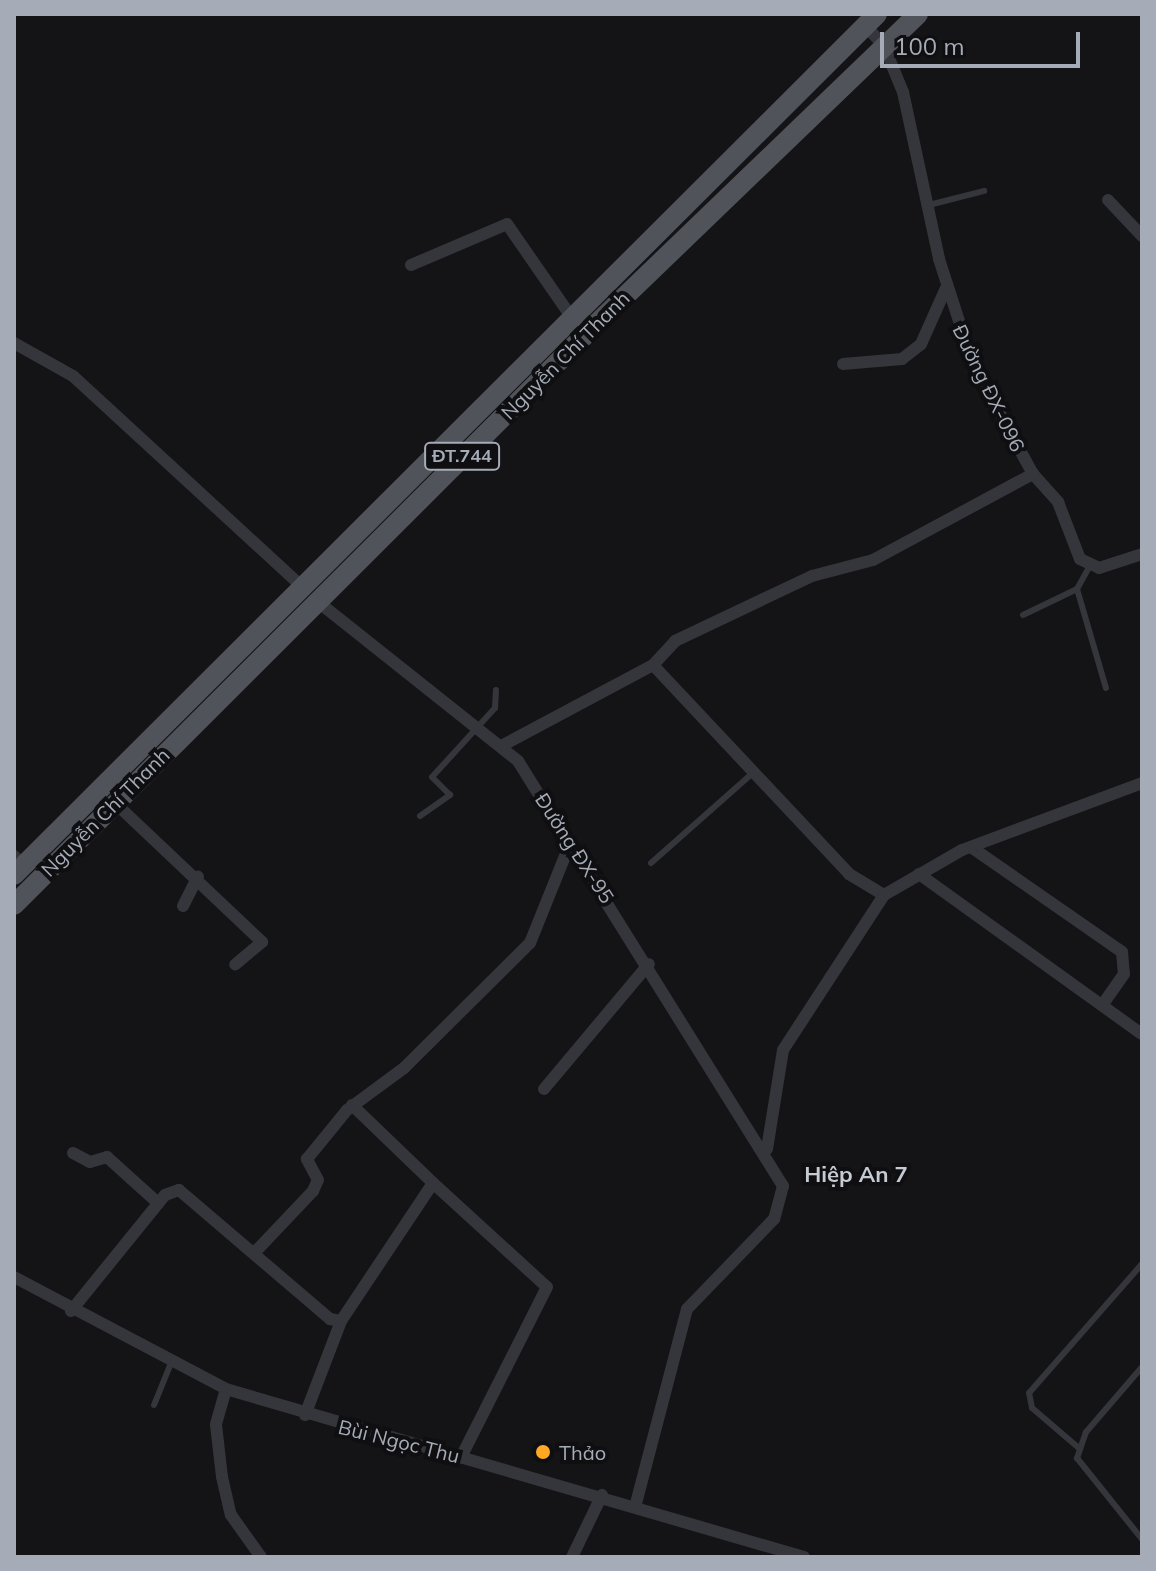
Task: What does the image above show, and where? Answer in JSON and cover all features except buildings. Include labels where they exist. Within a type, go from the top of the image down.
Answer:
[{"type":"main road","name":"Nguyễn Chí Thanh","points":[[18,863],[106,796],[317,601],[918,14]]},
{"type":"main road","name":"Nguyễn Chí Thanh","points":[[14,905],[106,796],[301,586],[871,19]]},
{"type":"main road","points":[[301,586],[317,601]]},
{"type":"street","points":[[871,19],[884,46]]},
{"type":"street","name":"Đường ĐX-096","points":[[884,46],[929,205],[946,288],[973,364],[1033,474],[1058,502],[1089,567]]},
{"type":"street","points":[[1108,200],[1142,236]]},
{"type":"street","points":[[411,265],[507,224],[572,318]]},
{"type":"street","points":[[843,364],[902,359],[921,344],[946,288]]},
{"type":"street","points":[[14,344],[73,376],[301,586]]},
{"type":"street","points":[[503,745],[653,665],[675,641],[812,576],[873,560],[1033,474]]},
{"type":"street","points":[[1089,567],[1142,554]]},
{"type":"street","name":"Đường ĐX-95","points":[[317,601],[503,745],[565,833],[649,964],[767,1155],[784,1198],[774,1219],[687,1309],[636,1504]]},
{"type":"street","points":[[653,665],[757,769],[849,874],[884,895]]},
{"type":"street","name":"Đường ĐX-95","points":[[767,1155],[767,1116],[783,1050],[884,895],[971,847],[1142,783]]},
{"type":"street","points":[[106,796],[198,877],[262,942],[235,965]]},
{"type":"street","points":[[256,1251],[313,1191],[318,1180],[307,1159],[352,1105],[404,1068],[530,943],[567,851],[565,833]]},
{"type":"street","points":[[971,847],[1122,952],[1124,974],[1103,1004]]},
{"type":"street","points":[[919,874],[1142,1034]]},
{"type":"street","points":[[183,906],[198,877]]},
{"type":"street","points":[[544,1089],[649,964]]},
{"type":"street","points":[[352,1105],[547,1287],[461,1457]]},
{"type":"street","points":[[73,1153],[90,1162],[107,1157],[158,1203]]},
{"type":"street","points":[[305,1415],[341,1321],[433,1183]]},
{"type":"street","points":[[71,1311],[158,1203],[179,1190],[190,1194],[330,1319],[341,1321]]},
{"type":"street","name":"Bùi Ngọc Thu","points":[[14,1277],[71,1311],[226,1389],[305,1415],[636,1504],[804,1557]]},
{"type":"street","points":[[226,1389],[216,1425],[222,1477],[231,1515],[261,1557]]},
{"type":"street","points":[[572,1557],[602,1495]]},
{"type":"lane","points":[[929,205],[984,191]]},
{"type":"lane","points":[[1023,615],[1077,589],[1089,567]]},
{"type":"lane","points":[[1077,589],[1106,688]]},
{"type":"lane","points":[[420,816],[450,795],[432,777],[499,702],[496,690]]},
{"type":"lane","points":[[651,863],[757,769]]},
{"type":"lane","points":[[1080,1449],[1032,1408],[1029,1393],[1142,1264]]},
{"type":"lane","points":[[154,1405],[171,1363]]},
{"type":"lane","points":[[1142,1367],[1086,1432],[1077,1458],[1142,1539]]},
{"type":"place","name":"Thảo","points":[[543,1452]]},
{"type":"district","name":"Hiệp An 7","points":[[856,1175]]}]
